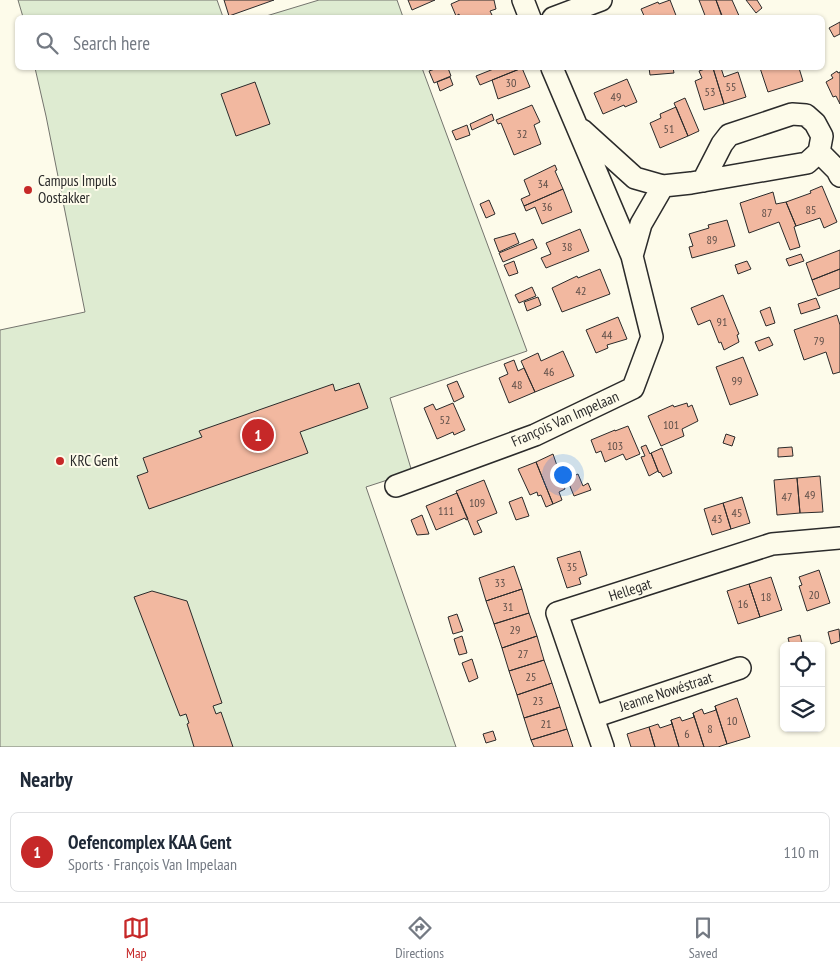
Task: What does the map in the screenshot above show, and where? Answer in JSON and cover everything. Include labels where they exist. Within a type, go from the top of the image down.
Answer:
[{"type":"street","points":[[523,0],[529,15]]},
{"type":"street","points":[[561,15],[600,0]]},
{"type":"street","name":"François Van Impelaan","points":[[396,486],[535,435],[633,388],[652,337],[632,256],[553,70]]},
{"type":"street","points":[[703,181],[729,134],[792,114],[806,116],[815,123],[822,136],[819,152],[838,170],[840,176]]},
{"type":"street","name":"François Van Impelaan","points":[[576,125],[635,178],[663,186],[807,163],[819,152]]},
{"type":"street","name":"François Van Impelaan","points":[[632,256],[641,224],[663,186]]},
{"type":"street","name":"Hellegat","points":[[603,747],[557,613],[772,544],[840,538]]},
{"type":"street","name":"Jeanne Nowéstraat","points":[[593,716],[740,668]]},
{"type":"green space","points":[[18,0],[217,0],[222,15],[22,15]]},
{"type":"green space","points":[[319,0],[397,0],[402,15],[270,15]]},
{"type":"green space","points":[[35,70],[423,70],[527,351],[390,398],[412,472],[366,487],[456,747],[0,747],[0,330],[85,312]]},
{"type":"building","points":[[224,0],[274,0],[232,15],[229,15]]},
{"type":"building","points":[[408,0],[435,0],[412,10]]},
{"type":"building","points":[[460,0],[494,0],[496,9],[490,11],[492,15],[456,15],[451,4]]},
{"type":"building","points":[[670,0],[676,15],[644,15],[641,9],[658,2],[659,4]]},
{"type":"building","points":[[699,0],[716,0],[721,15],[705,15]]},
{"type":"building","points":[[716,0],[732,0],[739,15],[722,15]]},
{"type":"building","points":[[746,0],[757,0],[762,8],[756,13]]},
{"type":"building","points":[[840,22],[840,34],[834,37],[829,28]]},
{"type":"building","points":[[449,70],[451,76],[434,83],[429,71]]},
{"type":"building","points":[[491,70],[517,70],[480,85],[476,76]]},
{"type":"building","points":[[517,70],[523,70],[530,87],[498,99],[492,80]]},
{"type":"building","points":[[649,70],[673,70],[674,73],[650,75]]},
{"type":"building","points":[[714,70],[724,104],[704,110],[695,81],[702,78],[699,71]]},
{"type":"building","points":[[714,70],[722,70],[724,77],[738,72],[746,97],[724,104]]},
{"type":"building","points":[[761,70],[800,70],[803,81],[768,92]]},
{"type":"building","points":[[837,71],[838,73],[840,72],[840,104],[836,96],[833,97],[826,82],[833,78],[831,75]]},
{"type":"building","points":[[450,77],[453,85],[440,91],[437,82]]},
{"type":"building","points":[[627,79],[637,102],[603,114],[594,93]]},
{"type":"building","points":[[255,82],[270,124],[236,136],[221,94]]},
{"type":"building","points":[[685,98],[699,131],[688,136],[674,103]]},
{"type":"building","points":[[532,105],[540,122],[534,125],[541,144],[514,155],[501,123],[498,124],[496,120]]},
{"type":"building","points":[[676,107],[688,136],[660,148],[650,123],[661,118],[660,114]]},
{"type":"building","points":[[492,114],[494,120],[472,130],[470,124]]},
{"type":"building","points":[[467,125],[470,135],[456,140],[452,131]]},
{"type":"building","points":[[555,165],[557,170],[555,171],[563,189],[524,206],[521,199],[530,195],[524,180]]},
{"type":"building","points":[[822,186],[837,222],[824,228],[820,218],[796,226],[786,202],[811,193],[810,191]]},
{"type":"building","points":[[563,189],[572,212],[542,224],[535,207],[526,211],[524,206]]},
{"type":"building","points":[[773,192],[776,204],[786,202],[796,226],[794,227],[800,247],[790,250],[779,222],[749,233],[740,203]]},
{"type":"building","points":[[489,200],[495,214],[486,218],[480,204]]},
{"type":"building","points":[[727,220],[735,246],[692,258],[689,247],[693,246],[689,234],[709,228],[708,225]]},
{"type":"building","points":[[580,229],[589,251],[546,268],[541,258],[551,254],[546,243]]},
{"type":"building","points":[[515,233],[519,243],[499,252],[494,239]]},
{"type":"building","points":[[533,239],[537,248],[503,262],[499,253]]},
{"type":"building","points":[[840,250],[840,269],[812,280],[806,263]]},
{"type":"building","points":[[801,254],[804,261],[789,266],[786,259]]},
{"type":"building","points":[[514,261],[518,273],[509,276],[504,265]]},
{"type":"building","points":[[747,261],[751,269],[738,274],[735,265]]},
{"type":"building","points":[[600,269],[610,294],[562,312],[552,288],[577,276],[578,278]]},
{"type":"building","points":[[840,269],[840,288],[818,296],[812,280]]},
{"type":"building","points":[[532,287],[536,296],[519,303],[515,295]]},
{"type":"building","points":[[723,295],[739,334],[737,335],[739,342],[724,350],[721,342],[719,343],[710,320],[698,325],[691,308]]},
{"type":"building","points":[[538,297],[541,305],[527,311],[524,302]]},
{"type":"building","points":[[816,298],[820,308],[801,314],[798,304]]},
{"type":"building","points":[[770,307],[775,323],[766,326],[760,311]]},
{"type":"building","points":[[837,315],[840,325],[840,372],[833,374],[826,352],[804,360],[794,330]]},
{"type":"building","points":[[618,317],[627,339],[607,345],[608,348],[596,353],[586,330]]},
{"type":"building","points":[[769,337],[773,345],[759,351],[755,342]]},
{"type":"building","points":[[563,351],[574,376],[535,392],[521,361],[538,353],[541,361]]},
{"type":"building","points":[[743,357],[758,395],[730,405],[716,367]]},
{"type":"building","points":[[514,360],[518,371],[524,368],[535,392],[509,403],[499,378],[508,374],[504,364]]},
{"type":"building","points":[[457,381],[464,397],[454,402],[447,385]]},
{"type":"building","points":[[359,383],[368,408],[300,432],[308,453],[149,509],[137,476],[148,472],[143,458],[202,437],[199,431],[333,384],[335,391]]},
{"type":"building","points":[[453,403],[465,430],[454,435],[453,432],[437,439],[424,408],[433,404],[436,410]]},
{"type":"building","points":[[687,403],[688,407],[692,405],[698,421],[682,429],[684,436],[661,446],[648,416],[673,405],[674,407]]},
{"type":"building","points":[[628,426],[640,454],[626,460],[623,454],[605,462],[601,451],[596,453],[591,440]]},
{"type":"building","points":[[726,434],[735,437],[732,446],[723,443]]},
{"type":"building","points":[[646,445],[658,471],[649,476],[641,457],[645,456],[641,447]]},
{"type":"building","points":[[792,447],[793,456],[778,457],[778,448]]},
{"type":"building","points":[[662,448],[672,473],[663,477],[659,473],[651,453]]},
{"type":"building","points":[[553,454],[565,489],[559,492],[562,500],[553,504],[536,462]]},
{"type":"building","points":[[536,462],[553,504],[546,507],[541,495],[538,496],[537,492],[530,495],[518,469]]},
{"type":"building","points":[[578,474],[583,486],[588,483],[591,490],[574,496],[567,479]]},
{"type":"building","points":[[820,476],[823,512],[800,513],[797,478]]},
{"type":"building","points":[[797,478],[800,513],[777,515],[774,480]]},
{"type":"building","points":[[484,480],[497,513],[477,521],[482,532],[474,535],[456,491]]},
{"type":"building","points":[[457,493],[468,519],[466,520],[465,518],[436,530],[426,506]]},
{"type":"building","points":[[522,497],[529,516],[516,520],[509,502]]},
{"type":"building","points":[[742,497],[750,523],[731,529],[723,503]]},
{"type":"building","points":[[723,503],[731,529],[712,535],[704,509]]},
{"type":"building","points":[[422,515],[429,534],[417,535],[411,520]]},
{"type":"building","points":[[580,551],[587,575],[579,578],[581,584],[567,588],[557,558]]},
{"type":"building","points":[[514,566],[522,589],[486,601],[479,578]]},
{"type":"building","points":[[819,570],[830,603],[807,611],[799,586],[802,585],[799,577]]},
{"type":"building","points":[[771,577],[782,610],[760,617],[749,584]]},
{"type":"building","points":[[749,584],[760,617],[738,624],[727,591]]},
{"type":"building","points":[[522,589],[529,613],[494,624],[486,601]]},
{"type":"building","points":[[152,591],[187,601],[222,703],[213,706],[216,714],[221,712],[233,747],[194,747],[186,714],[180,716],[134,597]]},
{"type":"building","points":[[529,613],[537,636],[502,648],[494,624]]},
{"type":"building","points":[[457,614],[463,631],[453,634],[448,617]]},
{"type":"building","points":[[839,629],[840,641],[831,644],[828,632]]},
{"type":"building","points":[[800,635],[802,642],[789,642],[788,638]]},
{"type":"building","points":[[462,636],[467,653],[459,655],[454,639]]},
{"type":"building","points":[[537,636],[544,660],[509,671],[502,648]]},
{"type":"building","points":[[472,659],[478,678],[469,682],[462,663]]},
{"type":"building","points":[[544,660],[552,683],[517,695],[509,671]]},
{"type":"building","points":[[552,683],[560,707],[524,718],[517,695]]},
{"type":"building","points":[[737,698],[750,737],[727,744],[715,706]]},
{"type":"building","points":[[715,706],[727,744],[718,747],[704,747],[693,713],[702,709],[704,714],[716,710]]},
{"type":"building","points":[[560,707],[567,729],[531,740],[524,718]]},
{"type":"building","points":[[693,713],[704,747],[679,747],[671,720],[680,717],[682,721],[694,717]]},
{"type":"building","points":[[671,720],[679,747],[655,747],[649,727],[658,724],[660,728],[672,724]]},
{"type":"building","points":[[649,727],[655,747],[631,747],[627,734]]},
{"type":"building","points":[[567,729],[573,747],[534,747],[531,740]]},
{"type":"building","points":[[493,731],[496,740],[486,743],[483,734]]},
{"type":"place","name":"Campus Impuls Oostakker","points":[[28,190]]},
{"type":"place","name":"Oefencomplex KAA Gent","points":[[258,435]]},
{"type":"place","name":"KRC Gent","points":[[60,461]]}]
